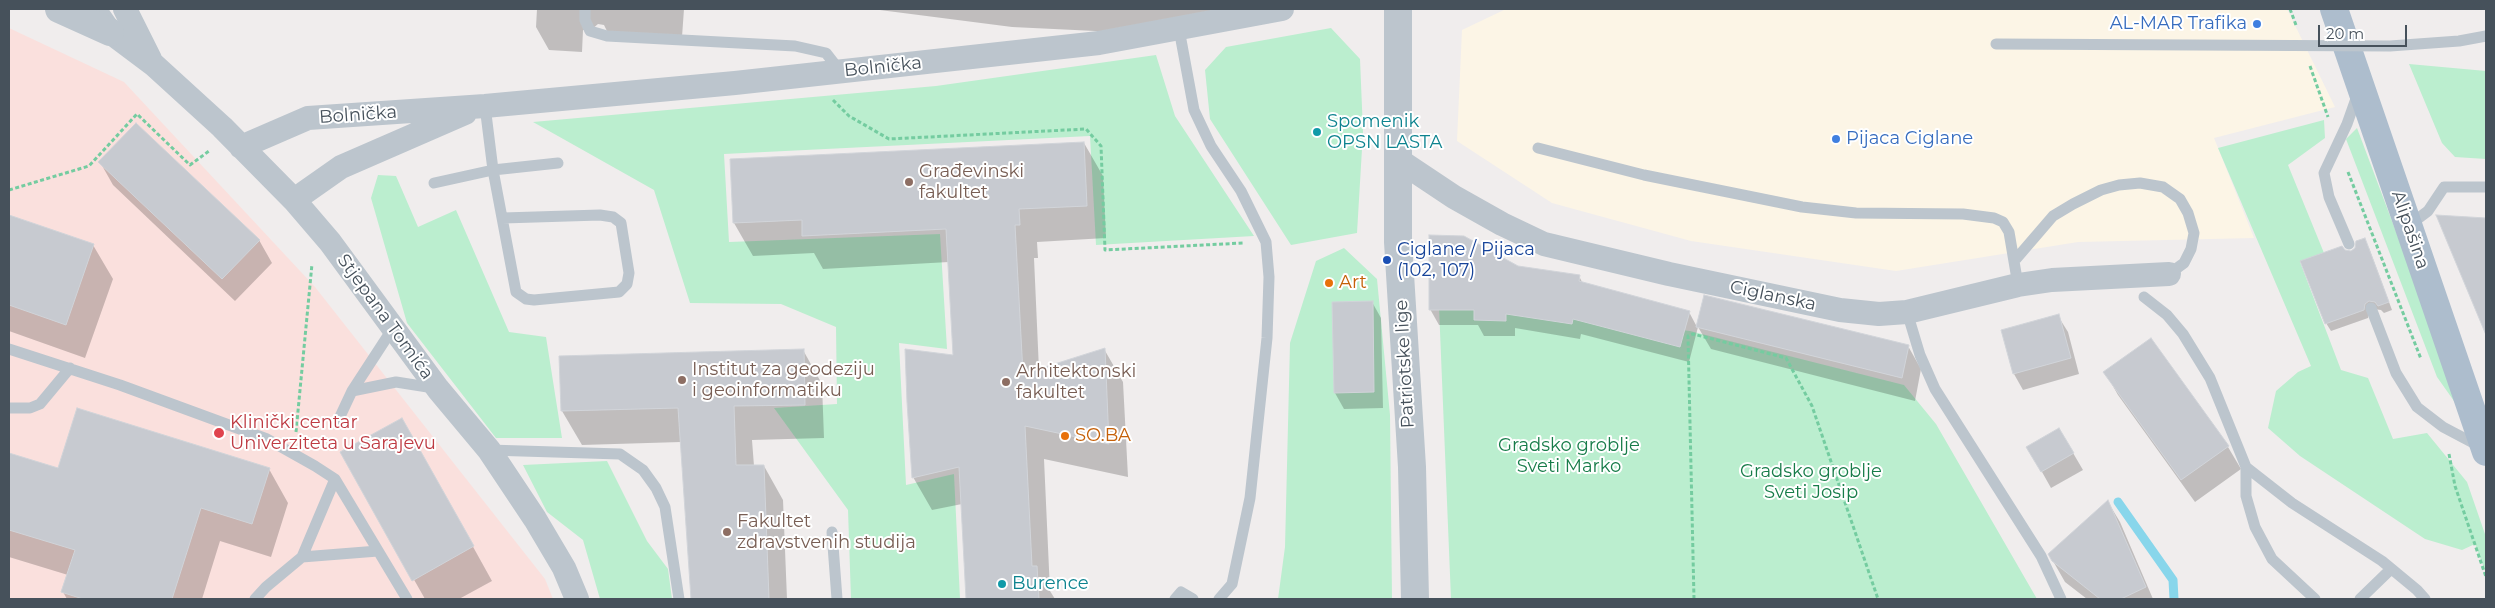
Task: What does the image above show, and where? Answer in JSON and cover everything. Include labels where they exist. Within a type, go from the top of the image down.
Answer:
[{"type":"main road","name":"Alipašina","points":[[2334,9],[2486,451]]},
{"type":"street","points":[[59,9],[110,32]]},
{"type":"street","name":"Stjepana Tomića","points":[[94,9],[110,32],[154,65],[241,147],[294,200],[330,242],[438,389],[489,450],[554,552],[577,599]]},
{"type":"street","name":"Stjepana Tomića","points":[[125,9],[154,65]]},
{"type":"street","name":"Bolnička","points":[[241,147],[308,118],[483,106],[808,75],[1099,43],[1282,9]]},
{"type":"street","name":"Patriotske lige","points":[[1398,9],[1400,161],[1398,249],[1412,468],[1415,599]]},
{"type":"street","name":"Bolnička","points":[[294,200],[341,167],[483,106]]},
{"type":"street","name":"Ciglanska","points":[[1400,161],[1462,202],[1544,244],[1669,274],[1830,308],[1879,314],[1907,312],[2018,285],[2090,276],[2170,274]]},
{"type":"lane","points":[[585,9],[585,20],[590,31],[607,36],[794,46],[826,53],[840,71]]},
{"type":"lane","points":[[1179,29],[1194,110],[1211,146],[1241,191],[1266,242],[1269,277],[1267,338],[1250,498],[1232,584],[1219,599]]},
{"type":"lane","points":[[1996,44],[2390,46],[2459,41],[2486,36]]},
{"type":"lane","points":[[2349,244],[2329,197],[2324,173],[2360,87]]},
{"type":"lane","points":[[483,106],[516,292],[526,299],[534,300],[619,292],[626,284],[629,273],[621,222],[613,217],[600,215],[503,218]]},
{"type":"lane","points":[[1538,148],[1644,175],[1802,207],[1856,213],[1963,214],[1994,218],[2003,222],[2010,232],[2016,259],[2018,285]]},
{"type":"lane","points":[[434,183],[494,170],[558,163]]},
{"type":"lane","points":[[2016,259],[2053,216],[2101,190],[2119,185],[2140,183],[2163,187],[2180,199],[2188,213],[2194,233],[2191,249],[2184,263],[2170,274]]},
{"type":"lane","points":[[2408,226],[2428,211],[2444,187],[2486,187]]},
{"type":"lane","points":[[2144,297],[2167,315],[2183,334],[2205,370],[2246,467],[2246,496],[2255,527],[2272,559],[2315,599]]},
{"type":"lane","points":[[2371,308],[2396,373],[2418,407],[2443,427],[2486,451]]},
{"type":"lane","points":[[1907,312],[1920,355],[1935,389],[2041,556],[2061,599]]},
{"type":"lane","points":[[337,424],[352,391],[392,328]]},
{"type":"lane","points":[[9,349],[70,368],[266,440],[335,479],[407,599]]},
{"type":"lane","points":[[9,408],[30,408],[40,404],[70,368]]},
{"type":"lane","points":[[352,391],[396,382],[438,389]]},
{"type":"lane","points":[[489,450],[620,454],[643,470],[656,488],[665,507],[679,599]]},
{"type":"lane","points":[[2246,467],[2292,503],[2391,568],[2418,590],[2424,599]]},
{"type":"lane","points":[[255,599],[266,587],[302,557],[335,479]]},
{"type":"lane","points":[[832,532],[837,599]]},
{"type":"lane","points":[[302,557],[378,551]]},
{"type":"lane","points":[[2360,599],[2391,568]]},
{"type":"lane","points":[[1175,599],[1180,592],[1194,599]]},
{"type":"path","points":[[2290,9],[2297,27]]},
{"type":"path","points":[[2309,63],[2337,145],[2424,366]]},
{"type":"path","points":[[808,75],[849,116],[890,139],[1086,129],[1101,146],[1105,250],[1266,242]]},
{"type":"path","points":[[9,190],[89,166],[137,114],[190,165],[204,154]]},
{"type":"path","points":[[294,455],[308,299]]},
{"type":"path","points":[[1694,599],[1688,336],[1693,334],[1786,358],[1812,406],[1878,599]]},
{"type":"path","points":[[2443,427],[2455,486],[2486,577]]},
{"type":"shaded area","name":"Pijaca Ciglane","points":[[1506,9],[2287,9],[2335,107],[2214,138],[2254,238],[2078,242],[1896,271],[1691,241],[1552,203],[1457,141],[1462,30]]},
{"type":"shaded area","name":"Klinički centar Univerziteta u Sarajevu","points":[[9,28],[124,82],[315,287],[545,579],[553,599],[9,599]]},
{"type":"green space","points":[[1331,28],[1360,59],[1363,132],[1357,233],[1291,245],[1210,119],[1205,70],[1226,47]]},
{"type":"green space","points":[[1156,55],[1175,116],[1254,236],[1096,245],[1090,136],[724,154],[729,242],[940,234],[947,349],[899,343],[906,485],[954,474],[960,599],[851,599],[848,510],[774,408],[837,404],[836,327],[781,304],[690,303],[654,190],[533,122],[936,86]]},
{"type":"green space","points":[[2409,64],[2486,71],[2486,159],[2455,157],[2442,143]]},
{"type":"green space","points":[[2324,120],[2325,138],[2288,165],[2324,253],[2300,262],[2341,370],[2368,378],[2393,439],[2427,433],[2467,482],[2486,537],[2486,573],[2475,544],[2462,550],[2425,539],[2300,456],[2268,428],[2276,391],[2298,372],[2311,366],[2218,148]]},
{"type":"green space","points":[[2357,128],[2466,418],[2437,377],[2346,139]]},
{"type":"green space","points":[[378,175],[396,176],[418,227],[456,210],[509,332],[546,337],[562,438],[496,438],[407,323],[371,198]]},
{"type":"green space","points":[[1344,248],[1377,279],[1390,415],[1392,599],[1278,599],[1285,547],[1290,343],[1316,261]]},
{"type":"green space","points":[[1439,307],[1522,311],[1690,331],[1904,385],[1936,424],[2037,599],[1451,599]]},
{"type":"green space","points":[[607,461],[647,541],[668,569],[672,599],[600,599],[583,540],[547,512],[523,465]]},
{"type":"building","points":[[136,123],[260,240],[222,279],[98,162]]},
{"type":"building","points":[[1084,142],[1087,206],[1019,209],[1020,225],[1015,225],[1023,374],[1105,348],[1109,444],[1025,426],[1032,566],[1037,566],[1039,599],[966,599],[959,467],[912,478],[907,402],[905,349],[953,355],[946,229],[802,236],[802,220],[733,223],[730,159]]},
{"type":"building","points":[[9,215],[94,244],[66,325],[9,305]]},
{"type":"building","points":[[2436,215],[2486,218],[2486,335]]},
{"type":"building","points":[[1429,235],[1464,236],[1518,266],[1580,275],[1579,281],[1690,311],[1680,347],[1573,319],[1572,324],[1506,314],[1506,321],[1474,320],[1474,310],[1429,310]]},
{"type":"building","points":[[2365,238],[2389,302],[2378,306],[2375,302],[2369,301],[2365,304],[2364,310],[2325,324],[2300,261],[2342,246],[2345,250],[2351,251],[2355,248],[2356,241]]},
{"type":"building","points":[[1704,295],[1909,345],[1902,378],[1696,327]]},
{"type":"building","points":[[1373,301],[1374,392],[1334,393],[1332,302]]},
{"type":"building","points":[[2059,314],[2071,358],[2013,374],[2001,330]]},
{"type":"building","points":[[2151,338],[2229,446],[2181,480],[2103,372]]},
{"type":"building","points":[[804,349],[805,405],[734,406],[736,465],[764,465],[769,599],[691,599],[678,408],[561,411],[559,356]]},
{"type":"building","points":[[77,408],[270,468],[252,524],[201,508],[172,599],[83,599],[61,592],[75,550],[9,530],[9,453],[58,468]]},
{"type":"building","points":[[402,418],[474,546],[412,581],[340,452]]},
{"type":"building","points":[[2059,428],[2074,453],[2041,472],[2026,447]]},
{"type":"building","points":[[2108,500],[2146,587],[2121,599],[2100,599],[2052,561],[2048,554]]},
{"type":"waterway","points":[[2118,502],[2173,580],[2174,599]]},
{"type":"place","name":"AL-MAR Trafika","points":[[2257,24]]},
{"type":"place","name":"Spomenik OPSN LASTA","points":[[1317,132]]},
{"type":"place","name":"Pijaca Ciglane","points":[[1836,139]]},
{"type":"place","name":"Građevinski fakultet","points":[[909,182]]},
{"type":"place","name":"Ciglane / Pijaca (102, 107)","points":[[1387,260]]},
{"type":"place","name":"Art","points":[[1329,283]]},
{"type":"place","name":"Institut za geodeziju i geoinformatiku","points":[[682,380]]},
{"type":"place","name":"Arhitektonski fakultet","points":[[1006,382]]},
{"type":"place","name":"Klinički centar Univerziteta u Sarajevu","points":[[219,433]]},
{"type":"place","name":"SO.BA","points":[[1065,436]]},
{"type":"place","name":"Fakultet zdravstvenih studija","points":[[727,532]]},
{"type":"place","name":"Burence","points":[[1002,584]]},
{"type":"park label","name":"Gradsko groblje Sveti Marko","points":[[1569,456]]},
{"type":"park label","name":"Gradsko groblje Sveti Josip","points":[[1811,482]]}]
